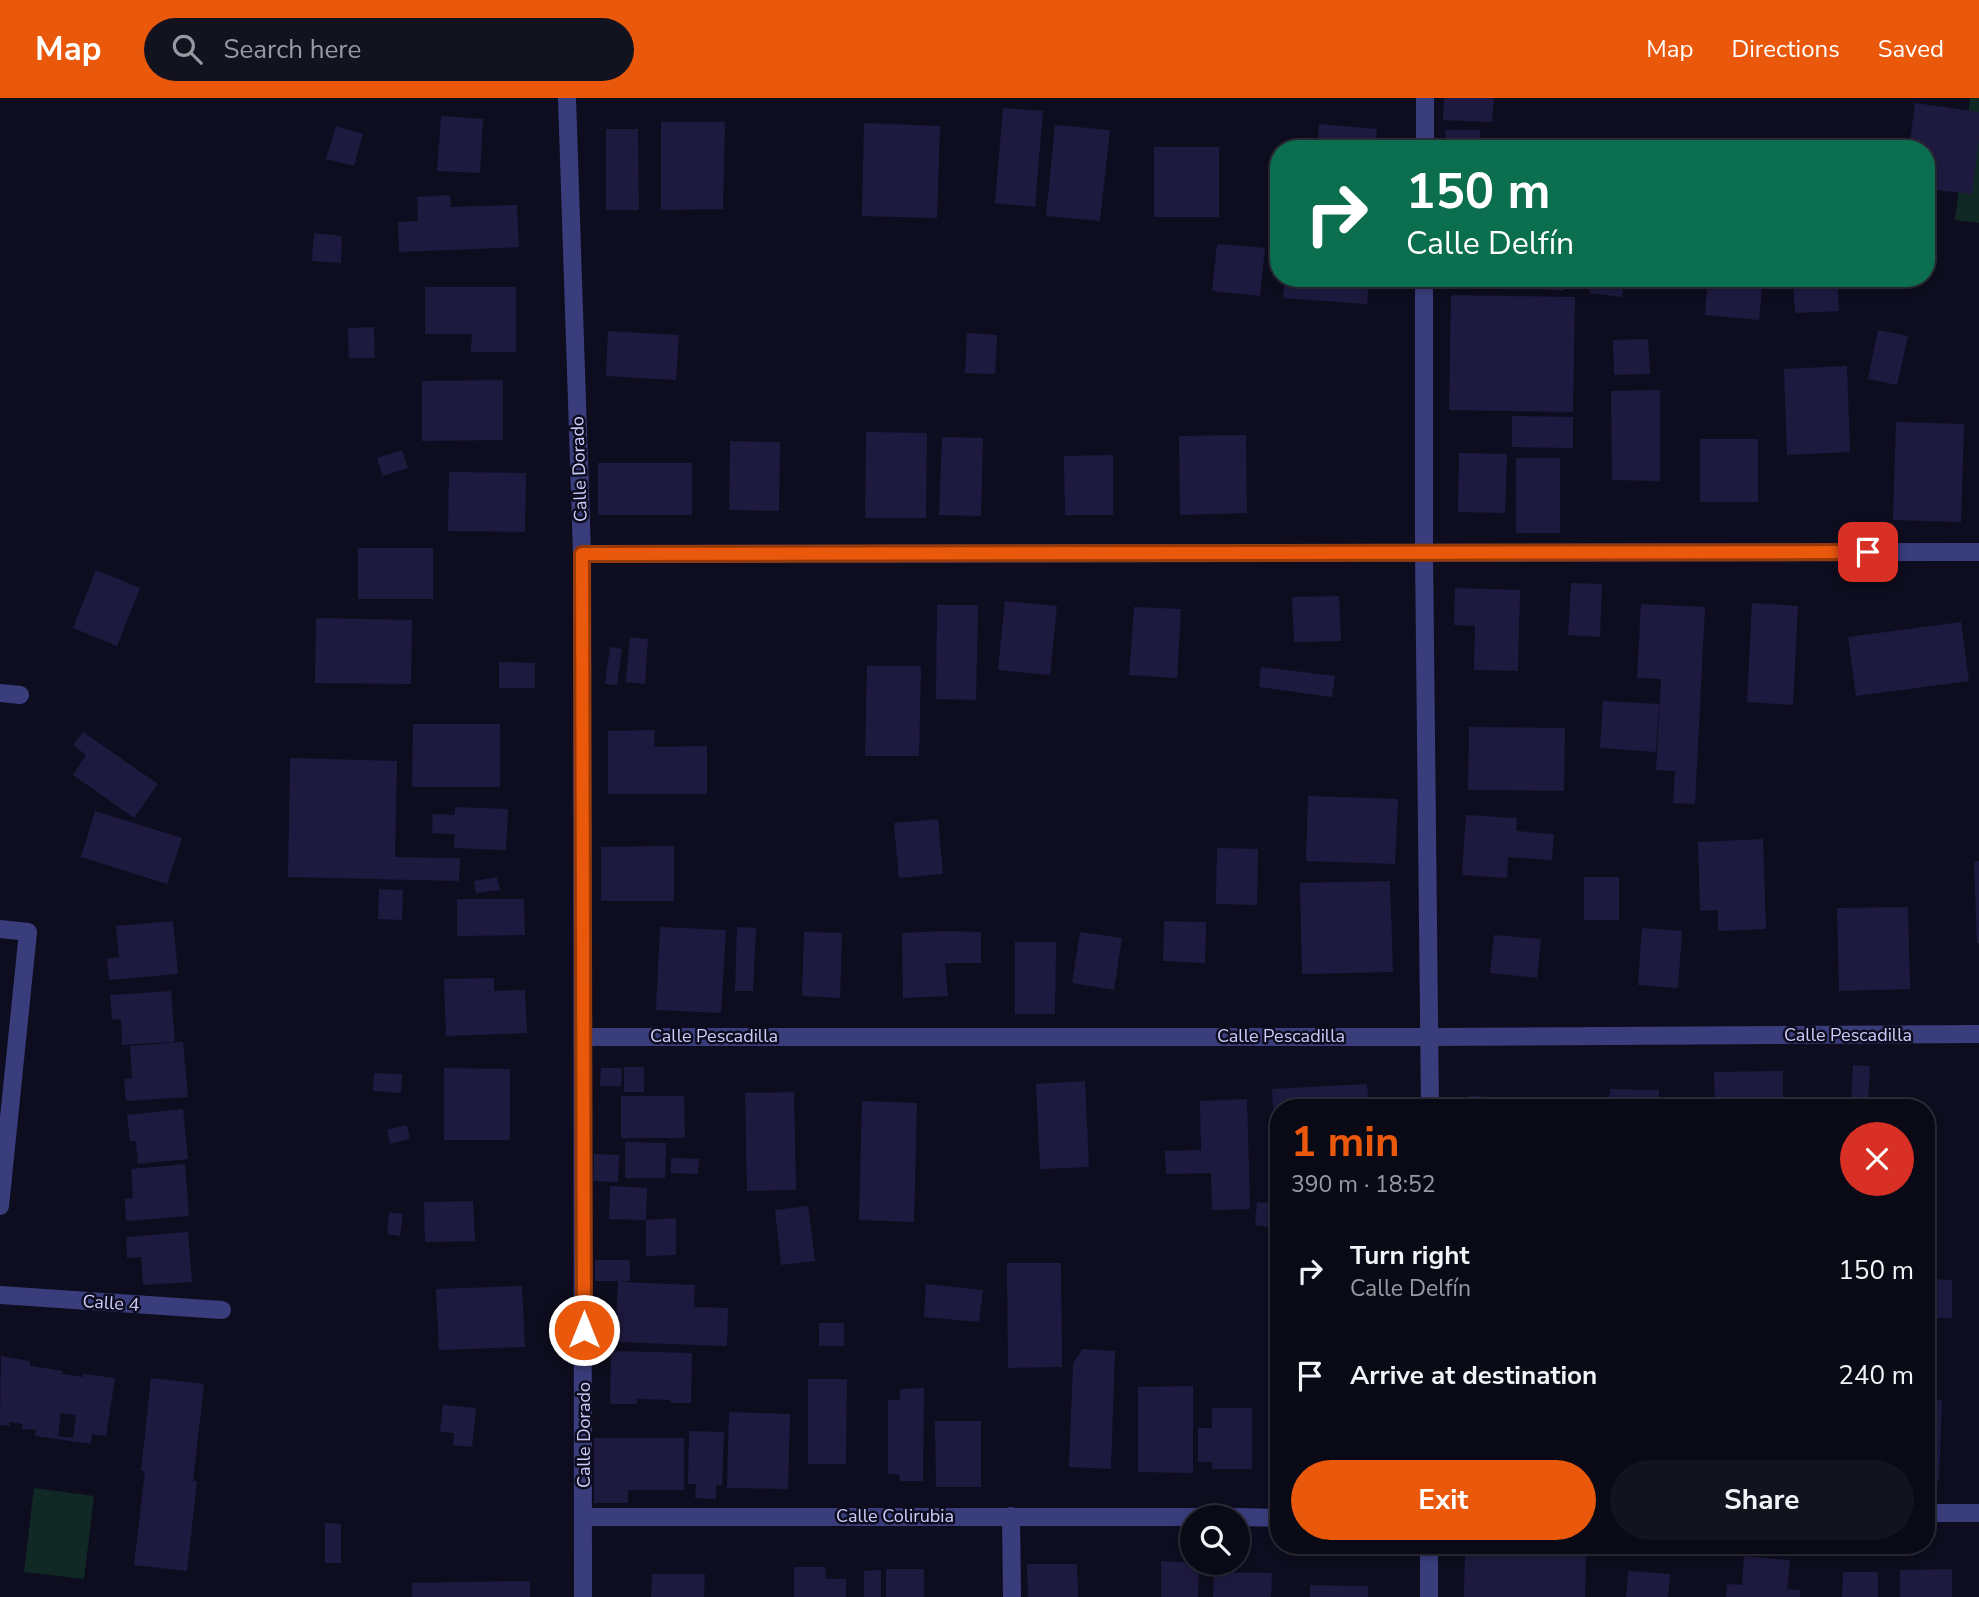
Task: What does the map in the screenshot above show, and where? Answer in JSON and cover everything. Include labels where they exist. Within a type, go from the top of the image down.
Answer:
[{"type":"street","name":"Calle Dorado","points":[[567,98],[582,554],[583,1597]]},
{"type":"street","points":[[1425,98],[1425,140]]},
{"type":"street","points":[[1424,287],[1430,1099]]},
{"type":"street","points":[[582,554],[1979,552]]},
{"type":"street","points":[[0,693],[20,695]]},
{"type":"street","points":[[0,929],[28,932],[0,1206]]},
{"type":"street","name":"Calle Pescadilla","points":[[583,1037],[1979,1034]]},
{"type":"street","name":"Calle 4","points":[[0,1295],[222,1310]]},
{"type":"street","points":[[1935,1513],[1979,1513]]},
{"type":"street","points":[[1011,1516],[1012,1597]]},
{"type":"street","name":"Calle Colirubia","points":[[584,1517],[1180,1517]]},
{"type":"street","points":[[1250,1517],[1270,1518]]},
{"type":"street","points":[[1429,1554],[1429,1597]]},
{"type":"green space","points":[[1970,98],[1979,98],[1979,223],[1955,220]]},
{"type":"green space","points":[[34,1488],[94,1496],[84,1579],[24,1572]]},
{"type":"building","points":[[1444,98],[1494,98],[1492,122],[1443,120]]},
{"type":"building","points":[[1915,103],[1979,112],[1979,137],[1972,194],[1935,190],[1935,140],[1910,140]]},
{"type":"building","points":[[1003,108],[1043,111],[1035,207],[995,203]]},
{"type":"building","points":[[441,116],[483,119],[480,173],[437,171]]},
{"type":"building","points":[[661,122],[725,122],[723,209],[661,210]]},
{"type":"building","points":[[864,123],[940,126],[937,218],[862,216]]},
{"type":"building","points":[[1319,124],[1377,129],[1376,140],[1318,140]]},
{"type":"building","points":[[1055,125],[1110,130],[1100,221],[1046,216]]},
{"type":"building","points":[[336,126],[363,134],[354,166],[326,159]]},
{"type":"building","points":[[606,129],[638,129],[639,210],[606,210]]},
{"type":"building","points":[[1445,130],[1480,130],[1480,140],[1446,140]]},
{"type":"building","points":[[1154,147],[1219,147],[1219,217],[1154,217]]},
{"type":"building","points":[[450,195],[451,207],[517,205],[519,247],[399,252],[398,222],[418,221],[417,197]]},
{"type":"building","points":[[314,233],[342,236],[341,263],[312,261]]},
{"type":"building","points":[[1217,244],[1265,248],[1260,296],[1212,291]]},
{"type":"building","points":[[425,287],[516,287],[516,352],[471,352],[472,334],[425,334]]},
{"type":"building","points":[[1284,287],[1368,287],[1367,304],[1283,298]]},
{"type":"building","points":[[1513,287],[1564,287],[1564,291]]},
{"type":"building","points":[[1590,287],[1623,287],[1622,297],[1590,293]]},
{"type":"building","points":[[1707,287],[1762,287],[1759,320],[1705,315]]},
{"type":"building","points":[[1794,287],[1838,287],[1839,311],[1795,313]]},
{"type":"building","points":[[1451,295],[1575,297],[1573,412],[1449,410]]},
{"type":"building","points":[[374,327],[375,358],[349,358],[348,328]]},
{"type":"building","points":[[1878,330],[1908,336],[1897,385],[1868,379]]},
{"type":"building","points":[[608,331],[679,335],[676,380],[606,376]]},
{"type":"building","points":[[967,333],[997,335],[995,374],[965,373]]},
{"type":"building","points":[[1648,339],[1650,374],[1614,375],[1613,340]]},
{"type":"building","points":[[1847,366],[1850,452],[1787,455],[1784,369]]},
{"type":"building","points":[[503,380],[503,440],[422,441],[422,381]]},
{"type":"building","points":[[1660,390],[1660,481],[1612,480],[1611,391]]},
{"type":"building","points":[[1512,416],[1573,417],[1573,448],[1512,447]]},
{"type":"building","points":[[1896,422],[1964,424],[1961,522],[1893,520]]},
{"type":"building","points":[[866,432],[927,433],[926,518],[865,518]]},
{"type":"building","points":[[1246,435],[1247,513],[1180,515],[1179,436]]},
{"type":"building","points":[[942,437],[983,438],[981,516],[939,515]]},
{"type":"building","points":[[1700,439],[1758,439],[1758,502],[1700,502]]},
{"type":"building","points":[[730,441],[780,442],[779,511],[729,510]]},
{"type":"building","points":[[402,450],[408,468],[383,476],[377,458]]},
{"type":"building","points":[[1459,453],[1507,454],[1505,513],[1458,512]]},
{"type":"building","points":[[1113,455],[1113,515],[1065,515],[1064,456]]},
{"type":"building","points":[[1516,458],[1560,458],[1560,533],[1516,533]]},
{"type":"building","points":[[598,463],[692,463],[692,515],[598,515]]},
{"type":"building","points":[[449,472],[526,473],[525,532],[448,531]]},
{"type":"building","points":[[358,548],[433,548],[433,599],[358,599]]},
{"type":"building","points":[[96,570],[140,588],[117,646],[73,628]]},
{"type":"building","points":[[1571,583],[1602,584],[1600,637],[1568,635]]},
{"type":"building","points":[[1455,588],[1520,590],[1518,671],[1474,670],[1475,626],[1454,625]]},
{"type":"building","points":[[1339,596],[1341,641],[1294,642],[1292,597]]},
{"type":"building","points":[[1005,601],[1057,606],[1050,675],[998,670]]},
{"type":"building","points":[[1752,603],[1798,606],[1793,705],[1747,702]]},
{"type":"building","points":[[1641,604],[1705,607],[1695,804],[1673,803],[1675,771],[1656,770],[1661,679],[1637,678]]},
{"type":"building","points":[[937,605],[978,605],[976,700],[936,699]]},
{"type":"building","points":[[1134,607],[1181,609],[1177,678],[1129,675]]},
{"type":"building","points":[[316,618],[412,620],[411,684],[315,683]]},
{"type":"building","points":[[1961,622],[1969,681],[1856,696],[1848,637]]},
{"type":"building","points":[[630,637],[648,639],[645,684],[626,682]]},
{"type":"building","points":[[610,647],[622,649],[617,685],[605,684]]},
{"type":"building","points":[[499,662],[535,663],[535,688],[499,688]]},
{"type":"building","points":[[867,666],[921,666],[919,756],[865,756]]},
{"type":"building","points":[[1261,667],[1335,676],[1332,697],[1259,687]]},
{"type":"building","points":[[1603,701],[1659,704],[1656,752],[1600,748]]},
{"type":"building","points":[[413,724],[500,724],[500,787],[412,787]]},
{"type":"building","points":[[1469,727],[1565,728],[1564,791],[1468,790]]},
{"type":"building","points":[[655,730],[654,747],[707,746],[707,794],[608,794],[608,731]]},
{"type":"building","points":[[83,732],[158,784],[134,818],[73,775],[86,755],[73,745]]},
{"type":"building","points":[[290,758],[397,761],[395,857],[460,858],[459,881],[288,877]]},
{"type":"building","points":[[1308,796],[1398,799],[1395,864],[1306,861]]},
{"type":"building","points":[[455,807],[508,809],[506,850],[454,848],[455,834],[432,833],[433,814],[455,815]]},
{"type":"building","points":[[95,811],[182,838],[167,884],[81,857]]},
{"type":"building","points":[[1466,815],[1517,818],[1516,831],[1554,834],[1552,860],[1508,857],[1507,878],[1462,875]]},
{"type":"building","points":[[938,819],[943,874],[899,878],[894,823]]},
{"type":"building","points":[[1763,839],[1766,929],[1718,931],[1718,910],[1700,911],[1698,842]]},
{"type":"building","points":[[674,846],[674,901],[601,901],[601,847]]},
{"type":"building","points":[[1217,848],[1258,849],[1257,905],[1216,904]]},
{"type":"building","points":[[1974,861],[1979,861],[1977,944]]},
{"type":"building","points":[[497,877],[500,890],[476,893],[474,881]]},
{"type":"building","points":[[1584,877],[1619,877],[1619,920],[1584,920]]},
{"type":"building","points":[[1390,881],[1393,972],[1302,974],[1300,883]]},
{"type":"building","points":[[379,889],[403,890],[402,920],[378,919]]},
{"type":"building","points":[[457,899],[524,899],[525,935],[457,936]]},
{"type":"building","points":[[1908,907],[1910,989],[1839,991],[1837,908]]},
{"type":"building","points":[[173,921],[178,974],[109,980],[107,959],[119,957],[116,926]]},
{"type":"building","points":[[1164,921],[1206,922],[1205,963],[1163,961]]},
{"type":"building","points":[[660,927],[726,930],[721,1013],[656,1010]]},
{"type":"building","points":[[737,927],[756,928],[753,991],[735,991]]},
{"type":"building","points":[[1642,928],[1682,931],[1678,988],[1638,985]]},
{"type":"building","points":[[804,932],[842,933],[840,998],[802,996]]},
{"type":"building","points":[[981,932],[981,963],[945,963],[948,996],[903,998],[902,933]]},
{"type":"building","points":[[1080,932],[1122,938],[1114,990],[1072,983]]},
{"type":"building","points":[[1494,935],[1541,939],[1537,978],[1490,973]]},
{"type":"building","points":[[1015,942],[1056,942],[1055,1014],[1015,1014]]},
{"type":"building","points":[[494,978],[494,991],[525,990],[527,1033],[446,1036],[444,979]]},
{"type":"building","points":[[171,991],[175,1042],[122,1045],[121,1019],[112,1020],[110,995]]},
{"type":"building","points":[[183,1042],[188,1097],[126,1101],[124,1079],[132,1078],[130,1046]]},
{"type":"building","points":[[1853,1065],[1870,1066],[1868,1099],[1851,1099]]},
{"type":"building","points":[[624,1067],[644,1067],[644,1092],[624,1092]]},
{"type":"building","points":[[444,1068],[510,1069],[510,1140],[444,1140]]},
{"type":"building","points":[[601,1068],[622,1068],[621,1086],[600,1086]]},
{"type":"building","points":[[1783,1071],[1783,1099],[1715,1099],[1714,1072]]},
{"type":"building","points":[[374,1073],[402,1074],[401,1093],[373,1091]]},
{"type":"building","points":[[1085,1081],[1089,1167],[1040,1169],[1036,1084]]},
{"type":"building","points":[[1367,1084],[1368,1099],[1273,1099],[1272,1089]]},
{"type":"building","points":[[1610,1089],[1659,1090],[1659,1099],[1609,1099]]},
{"type":"building","points":[[794,1092],[796,1190],[747,1191],[745,1093]]},
{"type":"building","points":[[1470,1095],[1500,1099],[1469,1099]]},
{"type":"building","points":[[621,1096],[684,1096],[685,1138],[621,1138]]},
{"type":"building","points":[[1247,1099],[1250,1209],[1212,1210],[1211,1173],[1166,1174],[1165,1151],[1201,1150],[1200,1101]]},
{"type":"building","points":[[862,1101],[917,1103],[914,1222],[859,1220]]},
{"type":"building","points":[[183,1109],[188,1159],[138,1164],[136,1141],[130,1141],[127,1115]]},
{"type":"building","points":[[407,1125],[410,1139],[390,1144],[387,1130]]},
{"type":"building","points":[[625,1142],[666,1143],[665,1178],[625,1178]]},
{"type":"building","points":[[594,1154],[619,1155],[618,1182],[593,1181]]},
{"type":"building","points":[[671,1158],[699,1159],[698,1174],[671,1173]]},
{"type":"building","points":[[185,1164],[189,1216],[126,1221],[125,1199],[133,1198],[131,1169]]},
{"type":"building","points":[[610,1186],[647,1188],[646,1220],[609,1219]]},
{"type":"building","points":[[473,1201],[475,1241],[425,1242],[424,1202]]},
{"type":"building","points":[[1257,1202],[1270,1203],[1270,1227],[1255,1225]]},
{"type":"building","points":[[808,1206],[815,1261],[781,1265],[775,1210]]},
{"type":"building","points":[[389,1212],[403,1214],[400,1236],[387,1234]]},
{"type":"building","points":[[676,1218],[676,1255],[646,1256],[646,1220]]},
{"type":"building","points":[[188,1232],[192,1282],[143,1285],[141,1257],[127,1258],[126,1237]]},
{"type":"building","points":[[595,1260],[630,1260],[630,1281],[621,1282],[695,1285],[694,1307],[728,1308],[727,1346],[615,1342],[618,1281],[595,1281]]},
{"type":"building","points":[[1007,1263],[1061,1263],[1062,1367],[1008,1368]]},
{"type":"building","points":[[1935,1279],[1952,1280],[1952,1318],[1935,1318]]},
{"type":"building","points":[[926,1284],[983,1290],[979,1322],[924,1317]]},
{"type":"building","points":[[522,1286],[525,1347],[439,1350],[436,1289]]},
{"type":"building","points":[[819,1323],[844,1323],[844,1346],[819,1346]]},
{"type":"building","points":[[1082,1349],[1115,1351],[1111,1469],[1069,1467],[1073,1364]]},
{"type":"building","points":[[611,1351],[692,1353],[691,1403],[637,1399],[637,1404],[610,1404]]},
{"type":"building","points":[[1,1356],[30,1361],[30,1366],[63,1371],[62,1374],[115,1378],[106,1436],[92,1434],[91,1444],[35,1436],[36,1430],[22,1429],[23,1424],[10,1422],[9,1426],[0,1425]],"holes":[[[61,1413],[76,1415],[73,1438],[58,1436]]]},
{"type":"building","points":[[151,1378],[204,1384],[193,1481],[197,1481],[187,1571],[134,1565],[145,1471],[141,1471]]},
{"type":"building","points":[[808,1379],[847,1379],[846,1464],[808,1464]]},
{"type":"building","points":[[1193,1386],[1193,1473],[1138,1472],[1138,1387]]},
{"type":"building","points":[[924,1388],[923,1481],[900,1481],[899,1474],[888,1474],[888,1400],[900,1400],[900,1389]]},
{"type":"building","points":[[1935,1400],[1942,1400],[1939,1481],[1935,1481]]},
{"type":"building","points":[[443,1405],[476,1408],[472,1447],[453,1445],[454,1433],[440,1432]]},
{"type":"building","points":[[1212,1408],[1252,1408],[1252,1469],[1212,1469],[1212,1462],[1198,1462],[1198,1428],[1212,1428]]},
{"type":"building","points":[[729,1412],[790,1414],[788,1489],[727,1488]]},
{"type":"building","points":[[935,1421],[981,1421],[981,1487],[936,1487]]},
{"type":"building","points":[[689,1431],[724,1432],[722,1485],[716,1485],[716,1499],[695,1498],[696,1484],[688,1484]]},
{"type":"building","points":[[594,1438],[684,1438],[684,1490],[628,1490],[628,1503],[594,1503]]},
{"type":"building","points":[[325,1523],[341,1524],[341,1563],[325,1563]]},
{"type":"building","points":[[1465,1554],[1586,1554],[1585,1597],[1464,1597]]},
{"type":"building","points":[[1744,1556],[1790,1560],[1787,1589],[1801,1590],[1800,1597],[1726,1597],[1727,1584],[1742,1585]]},
{"type":"building","points":[[1161,1561],[1180,1562],[1180,1575],[1199,1575],[1198,1597],[1161,1597]]},
{"type":"building","points":[[1027,1564],[1077,1564],[1078,1597],[1028,1597]]},
{"type":"building","points":[[794,1567],[825,1567],[826,1579],[846,1579],[846,1597],[794,1597]]},
{"type":"building","points":[[886,1569],[924,1569],[924,1597],[886,1597]]},
{"type":"building","points":[[1952,1569],[1952,1597],[1900,1597],[1900,1570]]},
{"type":"building","points":[[881,1570],[881,1597],[864,1597],[864,1571]]},
{"type":"building","points":[[1628,1571],[1670,1574],[1668,1597],[1626,1597]]},
{"type":"building","points":[[1843,1572],[1878,1572],[1878,1597],[1842,1597]]},
{"type":"building","points":[[1272,1573],[1271,1597],[1213,1597],[1214,1575]]},
{"type":"building","points":[[652,1574],[705,1574],[704,1597],[651,1597]]},
{"type":"building","points":[[530,1581],[530,1597],[412,1597],[412,1583]]},
{"type":"building","points":[[1310,1585],[1368,1586],[1368,1597],[1310,1597]]},
{"type":"route","points":[[584,1330],[582,554],[1868,552]]}]
